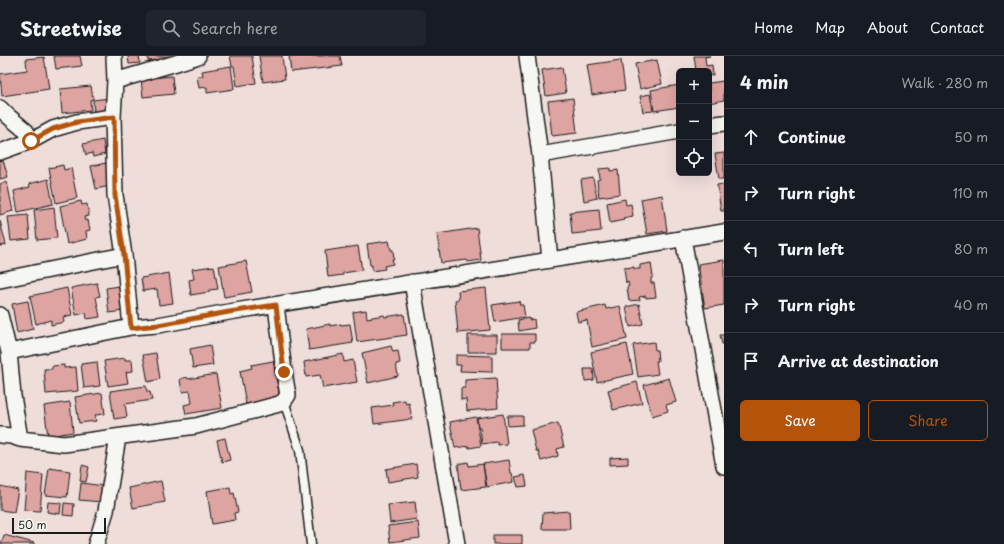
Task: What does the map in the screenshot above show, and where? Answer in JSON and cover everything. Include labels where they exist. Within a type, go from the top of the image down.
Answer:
[{"type":"street","points":[[114,56],[115,195],[124,255],[131,328]]},
{"type":"street","points":[[115,81],[176,64],[198,56]]},
{"type":"street","points":[[527,56],[540,155],[550,260]]},
{"type":"street","points":[[0,108],[26,131],[31,141]]},
{"type":"street","points":[[0,152],[31,141],[53,129],[77,122],[114,117]]},
{"type":"street","points":[[712,125],[724,123]]},
{"type":"street","points":[[540,155],[676,132]]},
{"type":"street","points":[[9,352],[131,328],[158,325],[229,312],[724,232]]},
{"type":"street","points":[[683,238],[724,466]]},
{"type":"street","points":[[0,280],[124,255]]},
{"type":"street","points":[[412,282],[457,544]]},
{"type":"street","points":[[0,435],[64,444],[196,426],[279,404],[284,401],[288,395],[276,305]]},
{"type":"street","points":[[0,314],[9,352],[13,396],[20,439]]},
{"type":"street","points":[[96,544],[106,511],[118,437]]},
{"type":"lane","points":[[284,401],[300,450],[311,544]]},
{"type":"building","points":[[54,56],[80,56],[82,66],[56,69]]},
{"type":"building","points":[[128,56],[139,56],[140,63],[129,64]]},
{"type":"building","points":[[148,56],[183,56],[183,58],[148,61]]},
{"type":"building","points":[[230,56],[252,56],[256,83],[237,86],[234,66],[232,66]]},
{"type":"building","points":[[259,56],[282,56],[285,79],[263,82]]},
{"type":"building","points":[[289,56],[340,56],[342,66],[291,72]]},
{"type":"building","points":[[694,56],[710,56],[705,57],[706,66],[712,65],[713,75],[712,68],[696,68]]},
{"type":"building","points":[[44,57],[49,89],[2,96],[0,74],[27,70],[26,59]]},
{"type":"building","points":[[621,60],[625,90],[592,95],[587,65]]},
{"type":"building","points":[[657,60],[662,84],[640,89],[635,64]]},
{"type":"building","points":[[231,66],[234,89],[207,93],[207,87],[199,88],[197,76],[203,76],[202,71]]},
{"type":"building","points":[[562,67],[566,93],[546,96],[542,70]]},
{"type":"building","points":[[172,76],[174,94],[143,97],[141,79]]},
{"type":"building","points":[[724,81],[724,100],[712,102],[712,83]]},
{"type":"building","points":[[91,86],[93,99],[90,100],[91,110],[62,113],[60,89]]},
{"type":"building","points":[[676,86],[676,107],[654,111],[651,90]]},
{"type":"building","points":[[650,94],[653,111],[643,112],[640,96]]},
{"type":"building","points":[[110,98],[111,111],[94,113],[93,100]]},
{"type":"building","points":[[573,98],[577,133],[552,136],[548,101]]},
{"type":"building","points":[[103,140],[105,154],[93,157],[92,153],[86,155],[83,144]]},
{"type":"building","points":[[724,153],[724,179],[719,179],[715,154]]},
{"type":"building","points":[[0,160],[3,160],[8,177],[0,179]]},
{"type":"building","points":[[106,163],[110,186],[96,189],[91,166]]},
{"type":"building","points":[[63,165],[64,170],[71,168],[77,198],[56,203],[49,168]]},
{"type":"building","points":[[610,168],[610,171],[618,170],[620,194],[599,197],[597,180],[600,179],[599,169]]},
{"type":"building","points":[[593,178],[597,198],[584,201],[581,180]]},
{"type":"building","points":[[48,179],[53,204],[18,212],[14,191],[30,187],[29,184]]},
{"type":"building","points":[[7,182],[13,211],[0,215],[0,184]]},
{"type":"building","points":[[724,184],[724,211],[721,211],[717,185]]},
{"type":"building","points":[[662,195],[667,231],[647,234],[641,199]]},
{"type":"building","points":[[625,199],[626,205],[631,204],[633,216],[623,218],[624,220],[610,223],[607,203]]},
{"type":"building","points":[[81,201],[82,205],[87,204],[89,216],[84,217],[85,221],[88,220],[90,230],[86,231],[87,239],[67,244],[60,206]]},
{"type":"building","points":[[54,207],[57,238],[37,240],[34,210]]},
{"type":"building","points":[[599,209],[601,231],[572,234],[570,212]]},
{"type":"building","points":[[28,215],[30,239],[11,241],[8,217]]},
{"type":"building","points":[[0,221],[6,245],[0,246]]},
{"type":"building","points":[[477,228],[481,260],[441,263],[437,234]]},
{"type":"building","points":[[389,241],[391,250],[393,250],[393,264],[384,266],[385,269],[372,271],[367,244]]},
{"type":"building","points":[[358,246],[362,270],[328,277],[325,251]]},
{"type":"building","points":[[724,260],[724,305],[705,308],[698,264]]},
{"type":"building","points":[[246,261],[252,292],[224,297],[219,266]]},
{"type":"building","points":[[651,263],[653,277],[651,278],[651,283],[654,283],[656,297],[639,297],[640,300],[629,301],[627,287],[629,286],[628,282],[626,283],[624,268],[634,267],[634,269],[640,269],[640,265]]},
{"type":"building","points":[[214,266],[218,289],[191,295],[189,280],[194,279],[192,269]]},
{"type":"building","points":[[169,273],[173,303],[159,305],[157,289],[143,291],[141,278]]},
{"type":"building","points":[[97,283],[100,296],[96,297],[100,317],[87,319],[86,313],[76,315],[71,288]]},
{"type":"building","points":[[120,286],[123,311],[109,313],[106,288]]},
{"type":"building","points":[[67,288],[72,315],[63,317],[64,322],[51,325],[51,320],[36,324],[30,296]]},
{"type":"building","points":[[486,288],[490,330],[458,333],[455,300],[459,299],[458,291]]},
{"type":"building","points":[[28,301],[33,329],[17,333],[12,304]]},
{"type":"building","points":[[519,301],[520,305],[523,305],[525,317],[495,322],[492,305]]},
{"type":"building","points":[[639,304],[643,324],[630,327],[626,307]]},
{"type":"building","points":[[605,305],[606,309],[620,306],[627,339],[592,347],[587,320],[578,322],[576,312]]},
{"type":"building","points":[[366,310],[367,318],[404,314],[407,335],[357,342],[353,312]]},
{"type":"building","points":[[529,318],[529,320],[534,319],[535,328],[519,331],[518,320]]},
{"type":"building","points":[[330,324],[330,326],[350,324],[353,343],[309,350],[306,329]]},
{"type":"building","points":[[502,334],[535,334],[535,342],[530,342],[530,348],[502,348]]},
{"type":"building","points":[[468,335],[497,335],[497,352],[468,352]]},
{"type":"building","points":[[720,335],[724,335],[724,344],[722,344]]},
{"type":"building","points":[[654,342],[655,350],[657,350],[658,361],[656,361],[658,374],[638,377],[633,345]]},
{"type":"building","points":[[627,344],[633,374],[597,382],[591,352]]},
{"type":"building","points":[[210,345],[213,365],[193,368],[190,349]]},
{"type":"building","points":[[391,346],[393,352],[398,351],[400,363],[396,364],[398,376],[368,383],[362,353]]},
{"type":"building","points":[[156,353],[160,379],[148,382],[143,355]]},
{"type":"building","points":[[343,354],[344,362],[353,360],[357,382],[323,388],[320,375],[306,377],[304,362]]},
{"type":"building","points":[[456,355],[492,356],[492,372],[460,371],[461,365],[456,365]]},
{"type":"building","points":[[125,358],[125,360],[132,360],[133,371],[126,372],[128,383],[108,386],[104,361]]},
{"type":"building","points":[[273,361],[280,398],[246,404],[240,371],[252,368],[251,365]]},
{"type":"building","points":[[97,362],[100,386],[84,388],[81,364]]},
{"type":"building","points":[[64,365],[64,368],[76,367],[78,391],[46,394],[44,369],[52,369],[52,366]]},
{"type":"building","points":[[584,369],[593,369],[594,380],[585,381]]},
{"type":"building","points":[[216,374],[222,408],[186,414],[184,405],[192,403],[190,391],[182,392],[180,379]]},
{"type":"building","points":[[496,378],[498,408],[467,411],[466,399],[461,400],[461,388],[465,388],[465,380]]},
{"type":"building","points":[[669,378],[676,402],[666,405],[668,411],[652,416],[644,385]]},
{"type":"building","points":[[637,382],[642,403],[613,410],[608,390]]},
{"type":"building","points":[[146,386],[147,392],[150,392],[152,400],[125,404],[127,417],[114,419],[110,391]]},
{"type":"building","points":[[102,393],[105,414],[95,415],[96,421],[79,423],[75,397]]},
{"type":"building","points":[[405,400],[406,404],[409,403],[412,419],[374,424],[372,408],[393,405],[392,402]]},
{"type":"building","points":[[70,402],[73,432],[48,436],[44,406]]},
{"type":"building","points":[[503,414],[507,444],[498,445],[497,442],[482,444],[477,418]]},
{"type":"building","points":[[507,416],[523,416],[523,425],[508,426]]},
{"type":"building","points":[[476,417],[481,446],[455,448],[450,422]]},
{"type":"building","points":[[558,423],[564,447],[557,449],[558,456],[541,461],[538,451],[536,451],[531,430]]},
{"type":"building","points":[[225,438],[230,460],[222,462],[217,440]]},
{"type":"building","points":[[628,457],[628,464],[610,465],[610,458]]},
{"type":"building","points":[[509,460],[514,482],[487,487],[483,464]]},
{"type":"building","points":[[468,462],[469,466],[483,464],[486,487],[461,490],[458,464]]},
{"type":"building","points":[[416,464],[418,477],[388,482],[386,469]]},
{"type":"building","points":[[82,465],[89,467],[86,482],[80,481]]},
{"type":"building","points":[[49,468],[70,471],[67,497],[45,495]]},
{"type":"building","points":[[27,473],[43,475],[40,511],[24,510]]},
{"type":"building","points":[[525,475],[527,486],[518,487],[515,477]]},
{"type":"building","points":[[161,481],[165,502],[133,508],[129,488]]},
{"type":"building","points":[[81,483],[104,486],[102,502],[79,500]]},
{"type":"building","points":[[0,486],[18,490],[14,512],[0,510]]},
{"type":"building","points":[[230,487],[231,494],[234,493],[238,512],[234,513],[235,520],[212,524],[207,491]]},
{"type":"building","points":[[48,502],[61,503],[60,514],[47,512]]},
{"type":"building","points":[[415,502],[417,519],[390,523],[388,505]]},
{"type":"building","points":[[64,503],[74,504],[73,516],[63,515]]},
{"type":"building","points":[[569,511],[570,529],[542,529],[543,513]]},
{"type":"building","points":[[418,522],[420,538],[390,542],[388,526]]},
{"type":"building","points":[[4,535],[34,543],[34,544],[1,544]]},
{"type":"building","points":[[493,535],[522,535],[522,544],[493,544]]},
{"type":"route","points":[[31,141],[53,129],[77,122],[114,117],[115,195],[124,255],[131,328],[158,325],[276,305],[284,372]]}]
